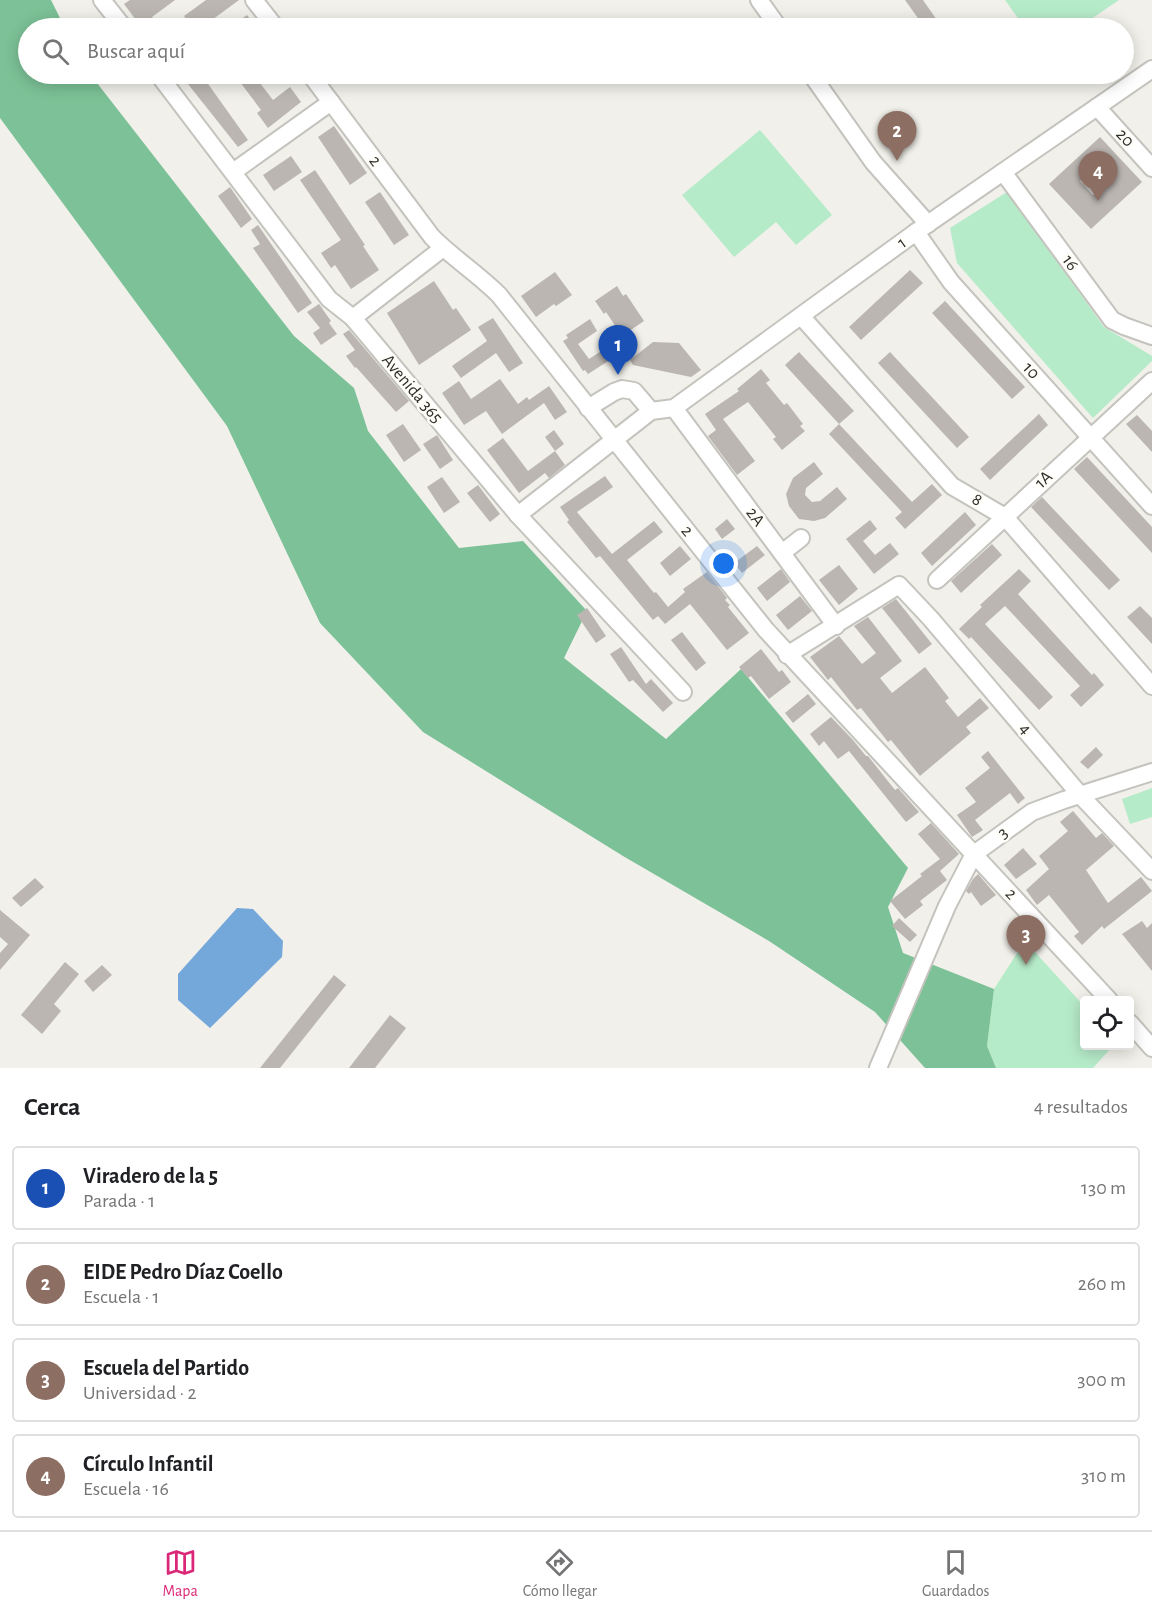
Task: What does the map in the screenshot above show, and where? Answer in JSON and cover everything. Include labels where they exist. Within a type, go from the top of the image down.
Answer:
[{"type":"street","points":[[102,0],[116,18]]},
{"type":"street","points":[[254,0],[268,18]]},
{"type":"street","points":[[759,0],[772,18]]},
{"type":"street","name":"1","points":[[1134,81],[1152,69]]},
{"type":"street","name":"Avenida 365","points":[[166,84],[328,299],[353,318],[518,515],[683,692]]},
{"type":"street","name":"2","points":[[318,84],[432,237],[499,295],[788,655],[1105,996]]},
{"type":"street","name":"10","points":[[818,84],[922,228],[951,282],[1152,506]]},
{"type":"street","name":"1","points":[[518,515],[651,411],[674,408],[922,228],[1130,84]]},
{"type":"street","points":[[233,172],[332,102]]},
{"type":"street","name":"20","points":[[1097,107],[1152,168]]},
{"type":"street","name":"16","points":[[1003,172],[1112,320],[1152,336]]},
{"type":"street","points":[[353,318],[443,248]]},
{"type":"street","name":"8","points":[[801,316],[952,486],[1005,517],[1152,686]]},
{"type":"street","name":"1A","points":[[937,580],[1152,381]]},
{"type":"street","points":[[588,408],[622,389],[634,391],[651,411]]},
{"type":"street","name":"2A","points":[[674,408],[836,626]]},
{"type":"street","points":[[782,554],[801,538]]},
{"type":"street","name":"4","points":[[836,626],[899,585],[931,619],[1081,796],[1152,871]]},
{"type":"street","points":[[788,655],[836,626]]},
{"type":"street","name":"3","points":[[878,1068],[922,969],[946,906],[974,854],[1032,812],[1152,772]]},
{"type":"street","points":[[1134,1028],[1152,1048]]},
{"type":"green space","points":[[0,0],[51,0],[60,18],[18,18],[18,84],[98,84],[294,336],[354,388],[368,431],[459,548],[523,541],[587,611],[564,658],[666,739],[741,669],[908,868],[888,907],[903,953],[994,989],[987,1046],[996,1068],[925,1068],[875,1012],[769,941],[623,856],[423,732],[320,623],[227,426],[0,118]]},
{"type":"green space","points":[[1005,0],[1119,0],[1093,18],[1018,18]]},
{"type":"green space","points":[[760,130],[832,215],[796,245],[776,222],[734,257],[682,195]]},
{"type":"green space","points":[[1007,192],[1104,327],[1152,356],[1152,361],[1093,418],[957,263],[950,228]]},
{"type":"green space","points":[[1152,788],[1152,817],[1130,824],[1122,799]]},
{"type":"green space","points":[[1025,941],[1080,1002],[1080,1050],[1109,1050],[1093,1068],[996,1068],[987,1046],[994,989]]},
{"type":"water","points":[[237,908],[253,909],[283,941],[282,957],[210,1028],[178,1000],[178,974]]},
{"type":"building","points":[[130,0],[175,0],[153,18],[134,18],[124,4]]},
{"type":"building","points":[[206,0],[239,0],[215,18],[186,18],[184,16]]},
{"type":"building","points":[[905,0],[923,0],[936,18],[918,18]]},
{"type":"building","points":[[188,84],[208,84],[248,140],[238,147]]},
{"type":"building","points":[[242,84],[261,84],[273,100],[290,87],[301,102],[268,128],[257,113],[261,110]]},
{"type":"building","points":[[334,126],[367,173],[350,185],[318,137]]},
{"type":"building","points":[[1100,137],[1142,182],[1091,229],[1049,184]],"holes":[[[1094,168],[1107,182],[1093,195],[1080,181]]]},
{"type":"building","points":[[291,156],[302,172],[274,191],[263,175]]},
{"type":"building","points":[[315,170],[379,270],[351,289],[335,265],[331,268],[321,253],[341,240],[300,180]]},
{"type":"building","points":[[230,187],[252,219],[241,228],[218,196]]},
{"type":"building","points":[[380,192],[409,235],[394,245],[365,202]]},
{"type":"building","points":[[258,225],[312,303],[298,313],[253,248],[260,244],[251,230]]},
{"type":"building","points":[[910,270],[923,283],[861,340],[849,327]]},
{"type":"building","points":[[555,272],[572,295],[536,317],[521,296]]},
{"type":"building","points":[[434,281],[453,310],[456,308],[471,330],[419,365],[387,313]]},
{"type":"building","points":[[617,286],[623,296],[626,294],[644,321],[622,336],[606,312],[604,314],[595,301]]},
{"type":"building","points":[[945,301],[1025,387],[1012,399],[932,313]]},
{"type":"building","points":[[319,304],[337,334],[321,345],[313,333],[320,328],[307,312]]},
{"type":"building","points":[[493,318],[523,363],[509,372],[496,353],[461,378],[452,366],[487,341],[478,327]]},
{"type":"building","points":[[590,319],[597,331],[578,344],[589,359],[609,346],[616,356],[588,374],[585,370],[583,371],[563,341],[568,338],[566,335]]},
{"type":"building","points":[[349,330],[409,401],[396,412],[346,356],[355,350],[343,334]]},
{"type":"building","points":[[653,342],[679,343],[701,370],[691,377],[633,365],[630,360]]},
{"type":"building","points":[[799,352],[854,411],[839,424],[785,365]]},
{"type":"building","points":[[890,352],[969,437],[957,448],[878,363]]},
{"type":"building","points":[[761,369],[770,380],[766,383],[784,405],[787,403],[803,424],[800,426],[805,431],[782,450],[773,439],[776,437],[748,402],[723,419],[755,461],[737,475],[708,436],[716,430],[705,414],[739,391],[737,389]]},
{"type":"building","points":[[500,379],[518,404],[527,397],[529,400],[549,386],[567,412],[555,420],[544,403],[502,434],[486,411],[464,425],[442,393],[459,381],[471,399]]},
{"type":"building","points":[[1039,414],[1048,425],[990,480],[980,469]]},
{"type":"building","points":[[1137,415],[1152,431],[1152,452],[1126,424]]},
{"type":"building","points":[[403,424],[421,450],[404,462],[386,435]]},
{"type":"building","points":[[839,424],[912,502],[932,484],[942,495],[905,529],[895,518],[902,512],[829,434]]},
{"type":"building","points":[[554,430],[564,444],[555,451],[545,437]]},
{"type":"building","points":[[437,435],[453,460],[440,469],[423,444]]},
{"type":"building","points":[[503,438],[528,471],[555,451],[565,465],[549,478],[545,473],[519,493],[487,450]]},
{"type":"building","points":[[1087,457],[1152,527],[1152,553],[1074,469]]},
{"type":"building","points":[[814,462],[823,474],[806,488],[805,495],[812,502],[820,501],[837,487],[847,499],[825,518],[814,521],[799,519],[789,506],[786,494],[793,478]]},
{"type":"building","points":[[605,476],[613,487],[577,512],[612,554],[654,521],[663,532],[627,560],[654,593],[656,592],[668,607],[685,592],[683,589],[707,572],[727,598],[725,600],[730,605],[728,607],[749,633],[727,650],[690,604],[665,624],[658,616],[653,620],[600,556],[596,558],[567,522],[569,520],[560,507]]},
{"type":"building","points":[[442,477],[460,502],[444,513],[427,487]]},
{"type":"building","points":[[478,485],[500,514],[490,522],[467,493]]},
{"type":"building","points":[[1042,497],[1120,580],[1109,590],[1031,507]]},
{"type":"building","points":[[965,512],[976,525],[932,566],[921,553]]},
{"type":"building","points":[[727,519],[735,529],[722,539],[715,529]]},
{"type":"building","points":[[870,520],[877,529],[863,541],[875,555],[890,543],[899,554],[874,574],[846,539]]},
{"type":"building","points":[[992,544],[1002,555],[961,593],[951,581]]},
{"type":"building","points":[[680,546],[691,559],[670,576],[660,563]]},
{"type":"building","points":[[757,546],[765,555],[742,573],[734,563]]},
{"type":"building","points":[[839,565],[858,589],[839,605],[819,580]]},
{"type":"building","points":[[781,569],[790,582],[767,601],[757,588]]},
{"type":"building","points":[[1019,569],[1031,581],[1018,594],[1092,675],[1094,673],[1104,685],[1081,707],[1070,695],[1080,686],[1005,606],[985,624],[1053,697],[1039,710],[971,637],[969,639],[959,629],[982,607],[980,605]]},
{"type":"building","points":[[800,596],[812,611],[788,630],[776,615]]},
{"type":"building","points":[[896,599],[932,644],[919,654],[882,608]]},
{"type":"building","points":[[1140,606],[1152,618],[1152,644],[1127,617]]},
{"type":"building","points":[[587,608],[606,636],[596,643],[577,615]]},
{"type":"building","points":[[868,617],[902,661],[880,678],[892,693],[925,667],[949,698],[945,701],[958,717],[980,698],[989,708],[966,727],[971,733],[920,776],[891,740],[888,742],[861,708],[857,710],[831,677],[828,680],[810,657],[839,636],[862,664],[876,653],[854,626]]},
{"type":"building","points":[[682,632],[706,663],[696,671],[671,640]]},
{"type":"building","points":[[621,647],[646,684],[651,679],[673,703],[663,712],[633,680],[629,682],[610,654]]},
{"type":"building","points":[[761,649],[779,672],[782,670],[791,682],[769,699],[751,676],[748,678],[739,667]]},
{"type":"building","points":[[808,694],[816,704],[793,723],[785,713]]},
{"type":"building","points":[[831,717],[868,756],[895,790],[898,788],[919,812],[906,822],[849,751],[838,759],[824,741],[819,746],[810,734]]},
{"type":"building","points":[[1096,747],[1103,755],[1088,769],[1080,762]]},
{"type":"building","points":[[988,751],[1025,798],[1018,804],[1010,793],[975,820],[983,830],[972,837],[957,815],[976,802],[965,788],[990,768],[981,757]]},
{"type":"building","points":[[1073,811],[1096,838],[1102,833],[1114,846],[1086,870],[1108,903],[1141,877],[1152,891],[1104,929],[1102,926],[1082,945],[1074,936],[1079,932],[1049,895],[1037,905],[1026,890],[1049,869],[1039,856],[1068,831],[1060,822]]},
{"type":"building","points":[[931,823],[959,854],[940,871],[947,880],[920,901],[923,905],[905,919],[890,901],[940,859],[918,834]]},
{"type":"building","points":[[1023,848],[1037,864],[1016,879],[1004,865]]},
{"type":"building","points":[[978,874],[996,895],[981,906],[971,892],[969,894],[966,891]]},
{"type":"building","points":[[35,878],[44,887],[21,907],[12,898]]},
{"type":"building","points":[[0,910],[30,935],[0,970],[0,953],[8,944],[0,937]]},
{"type":"building","points":[[899,918],[917,935],[910,942],[892,926]]},
{"type":"building","points":[[1142,921],[1147,928],[1152,923],[1152,971],[1122,934]]},
{"type":"building","points":[[65,962],[79,974],[54,1004],[61,1011],[42,1034],[21,1015]]},
{"type":"building","points":[[102,965],[112,975],[93,992],[84,981]]},
{"type":"building","points":[[334,975],[346,985],[280,1068],[260,1068]]},
{"type":"building","points":[[390,1015],[406,1028],[375,1068],[349,1068]]},
{"type":"place","name":"EIDE Pedro Díaz Coello","points":[[897,161]]},
{"type":"place","name":"Círculo Infantil","points":[[1098,201]]},
{"type":"place","name":"Viradero de la 5","points":[[618,375]]},
{"type":"place","name":"Escuela del Partido","points":[[1026,965]]}]
